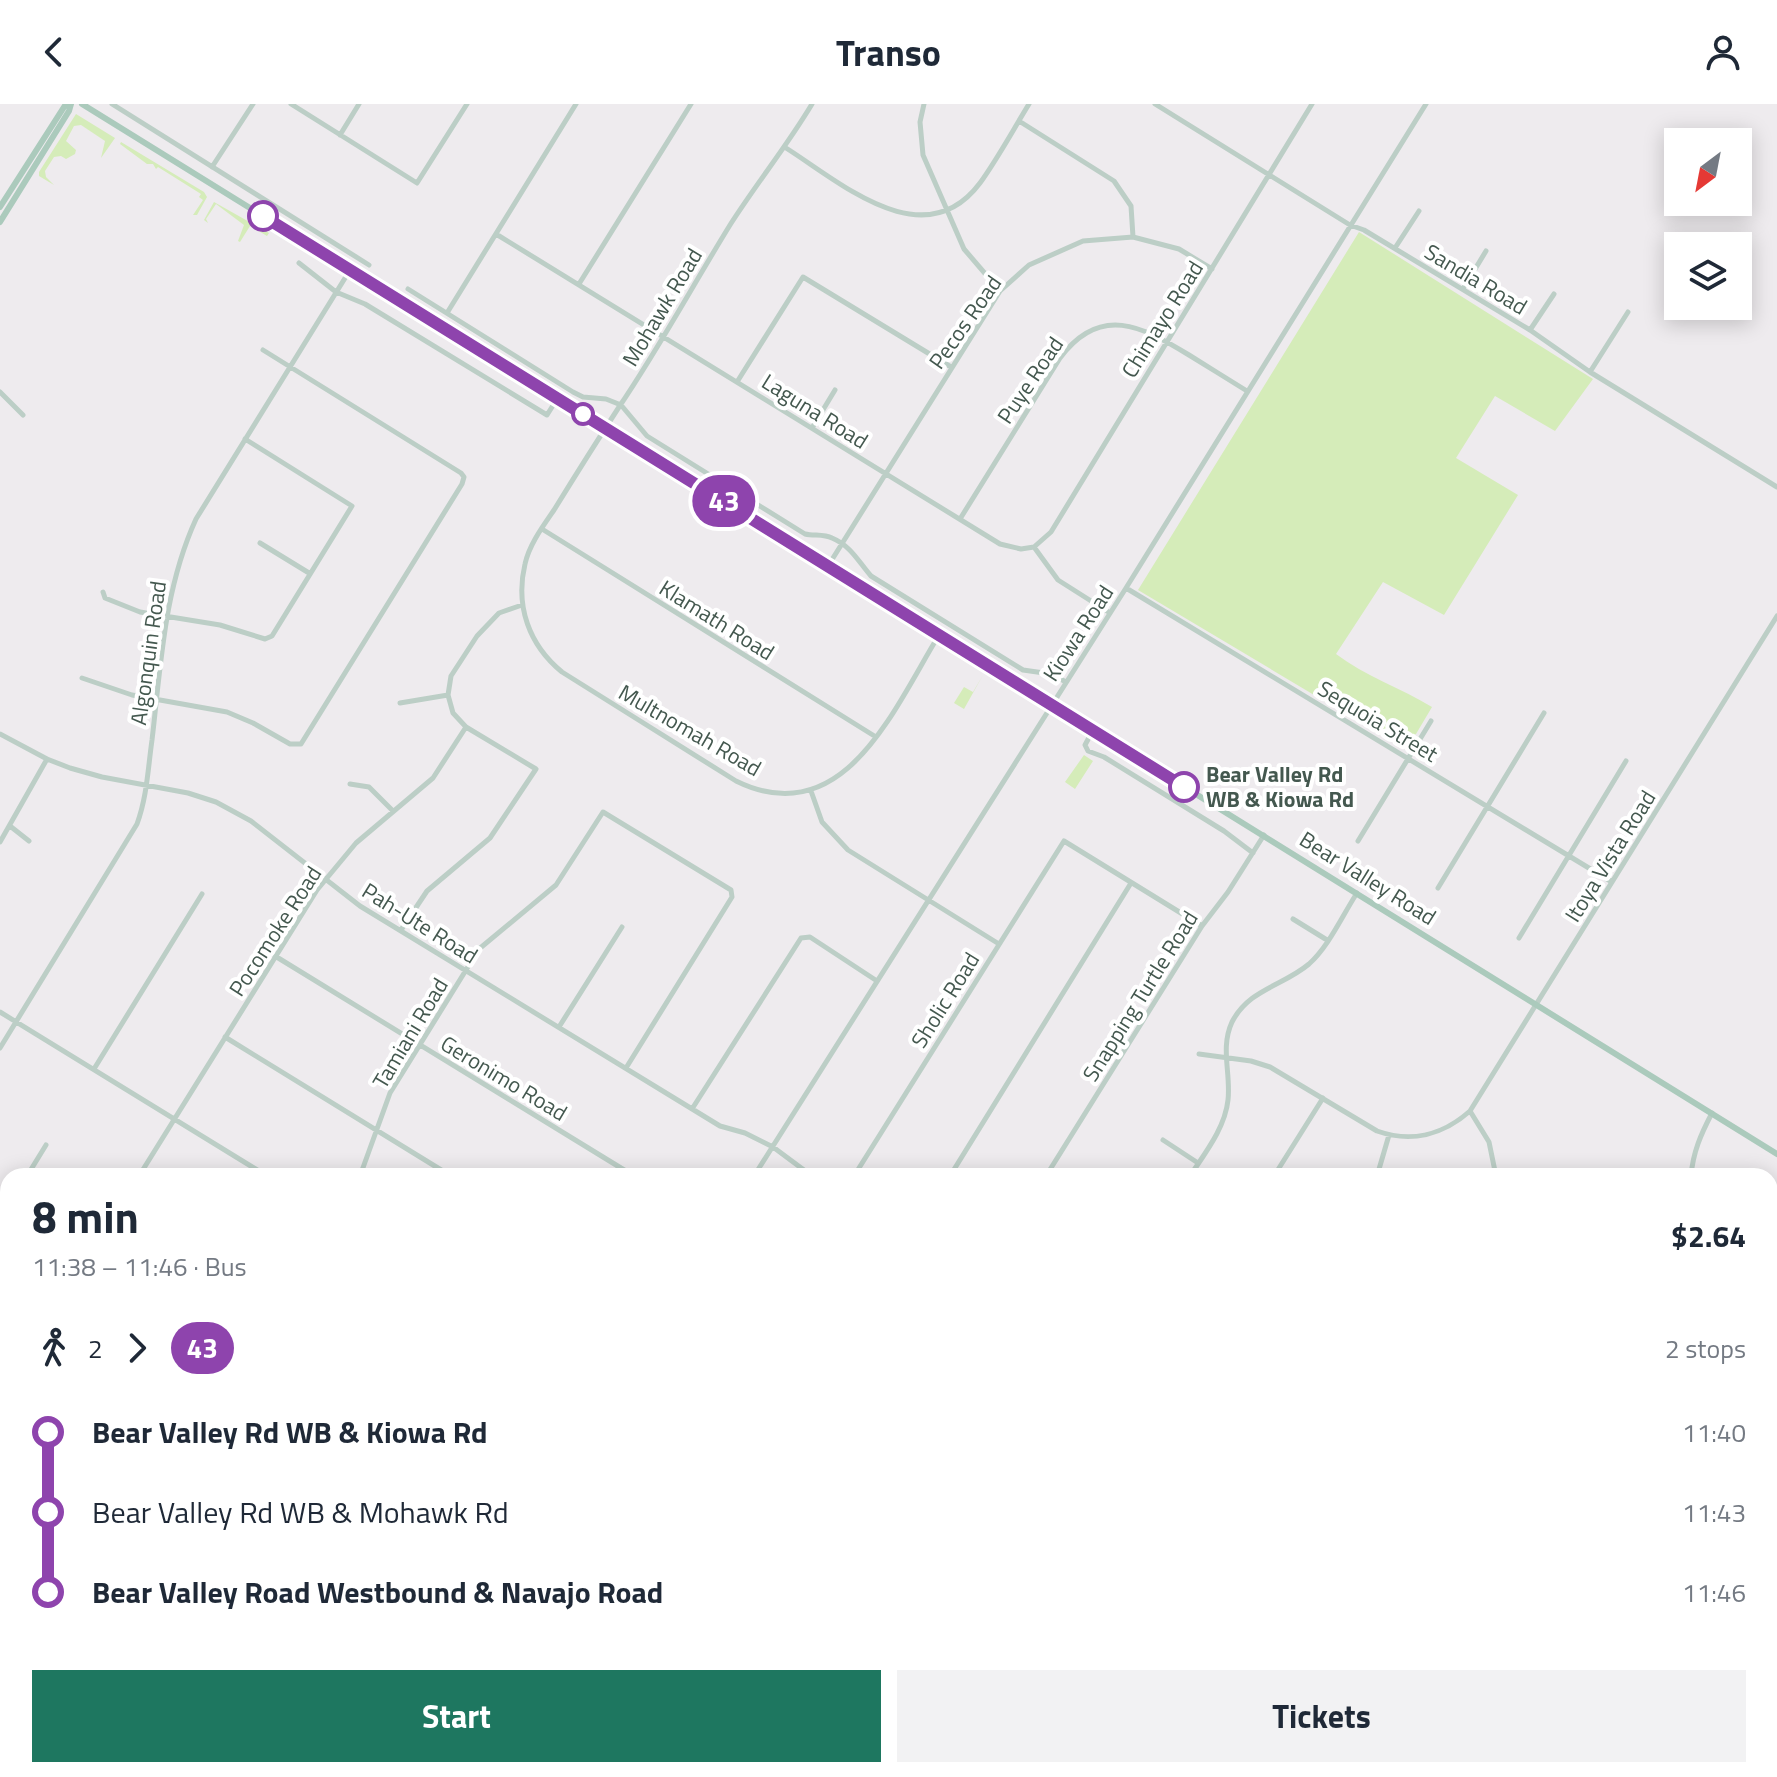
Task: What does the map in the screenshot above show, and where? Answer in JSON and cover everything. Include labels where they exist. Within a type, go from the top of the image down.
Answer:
[{"type":"main road","points":[[0,207],[68,104]]},
{"type":"main road","points":[[0,222],[69,111],[68,104]]},
{"type":"main road","name":"Bear Valley Road","points":[[82,104],[1777,1154]]},
{"type":"street","points":[[112,104],[369,265]]},
{"type":"street","points":[[212,167],[253,104]]},
{"type":"street","points":[[291,104],[417,183],[467,104]]},
{"type":"street","points":[[340,135],[359,104]]},
{"type":"street","points":[[447,313],[576,104]]},
{"type":"street","points":[[579,284],[691,104]]},
{"type":"street","name":"Mohawk Road","points":[[542,529],[752,191],[786,148],[812,104]]},
{"type":"street","points":[[924,104],[920,122],[923,155],[964,249],[1000,291]]},
{"type":"street","points":[[786,148],[869,201],[891,212],[919,216],[946,210],[964,200],[979,184],[1029,104]]},
{"type":"street","name":"Sandia Road","points":[[1155,104],[1350,225],[1395,248],[1530,330],[1590,372],[1777,487]]},
{"type":"street","name":"Chimayo Road","points":[[1034,547],[1051,532],[1312,104]]},
{"type":"street","name":"Kiowa Road","points":[[759,1168],[1126,588],[1426,104]]},
{"type":"street","points":[[1019,121],[1114,181],[1131,206],[1133,237]]},
{"type":"street","points":[[1395,248],[1419,211]]},
{"type":"street","name":"Laguna Road","points":[[496,234],[1000,544],[1021,549],[1034,547]]},
{"type":"street","name":"Pecos Road","points":[[828,566],[1000,291],[1029,265],[1083,241],[1133,237],[1179,249],[1212,269]]},
{"type":"street","points":[[1463,289],[1486,251]]},
{"type":"street","points":[[299,263],[336,292],[365,304],[547,415],[557,399]]},
{"type":"street","name":"Algonquin Road","points":[[0,1048],[137,824],[146,785],[166,617],[182,549],[196,519],[350,270]]},
{"type":"street","points":[[737,382],[803,277],[951,367]]},
{"type":"street","points":[[408,289],[573,392],[621,405],[647,436],[805,534],[828,536],[842,544],[856,555],[871,576],[1023,670],[1051,674],[1066,682]]},
{"type":"street","points":[[1530,330],[1554,294]]},
{"type":"street","points":[[1590,372],[1628,312]]},
{"type":"street","name":"Puye Road","points":[[960,519],[1071,344],[1083,335],[1116,325],[1151,332],[1247,391]]},
{"type":"street","points":[[82,678],[110,689],[227,712],[297,746],[301,744],[462,484],[461,473],[263,350]]},
{"type":"street","points":[[812,428],[835,390]]},
{"type":"street","points":[[0,392],[23,415]]},
{"type":"street","points":[[103,592],[105,598],[140,612],[220,625],[265,639],[272,636],[352,506],[245,439]]},
{"type":"street","name":"Multnomah Road","points":[[542,529],[525,560],[521,585],[522,605],[534,641],[542,653],[562,672],[751,788],[780,793],[811,791],[836,779],[857,762],[876,737],[939,635]]},
{"type":"street","name":"Klamath Road","points":[[542,529],[876,737]]},
{"type":"street","points":[[260,543],[309,573]]},
{"type":"street","points":[[1034,547],[1058,580],[1110,613]]},
{"type":"street","name":"Sequoia Street","points":[[1126,588],[1612,882]]},
{"type":"street","points":[[401,931],[427,891],[496,831],[536,769],[466,727],[453,713],[448,695],[451,676],[477,636],[499,613],[522,605]]},
{"type":"street","name":"Itoya Vista Road","points":[[1470,1111],[1777,616]]},
{"type":"street","points":[[400,703],[448,695]]},
{"type":"street","points":[[1438,888],[1544,713]]},
{"type":"street","points":[[1358,841],[1431,721]]},
{"type":"street","name":"Pocomoke Road","points":[[144,1168],[325,881],[356,843],[433,778],[466,727]]},
{"type":"street","points":[[1093,730],[1085,745],[1088,751],[1126,770],[1224,831],[1253,853]]},
{"type":"street","name":"Pah-Ute Road","points":[[0,734],[47,759],[102,777],[188,793],[216,802],[262,829],[325,881],[401,931],[720,1126],[745,1133],[773,1147],[801,1168]]},
{"type":"street","points":[[0,842],[47,759]]},
{"type":"street","points":[[1519,938],[1626,761]]},
{"type":"street","points":[[350,784],[369,787],[393,811]]},
{"type":"street","points":[[811,791],[812,801],[822,822],[848,850],[999,944]]},
{"type":"street","name":"Tamiani Road","points":[[363,1168],[390,1093],[479,949],[556,885],[603,812],[731,890],[732,897],[626,1068]]},
{"type":"street","points":[[10,826],[29,841]]},
{"type":"street","name":"Snapping Turtle Road","points":[[1051,1168],[1202,926],[1264,835]]},
{"type":"street","name":"Sholic Road","points":[[859,1168],[1064,841],[1131,883]]},
{"type":"street","points":[[955,1168],[1131,883],[1202,926]]},
{"type":"street","points":[[1195,1168],[1225,1116],[1228,1036],[1242,1008],[1266,987],[1288,979],[1308,965],[1357,892]]},
{"type":"street","points":[[94,1069],[202,894]]},
{"type":"street","points":[[1293,919],[1327,940]]},
{"type":"street","points":[[559,1027],[622,927]]},
{"type":"street","points":[[692,1109],[801,938],[810,937],[877,981]]},
{"type":"street","name":"Geronimo Road","points":[[275,956],[621,1168]]},
{"type":"street","points":[[0,1012],[254,1168]]},
{"type":"street","points":[[225,1037],[438,1168]]},
{"type":"street","points":[[1199,1054],[1251,1061],[1270,1067],[1377,1131],[1389,1135],[1431,1134],[1455,1124],[1470,1111],[1489,1142],[1494,1168]]},
{"type":"street","points":[[1279,1168],[1323,1098]]},
{"type":"street","points":[[1692,1168],[1698,1140],[1712,1113]]},
{"type":"street","points":[[1379,1168],[1389,1135]]},
{"type":"street","points":[[1163,1140],[1198,1163]]},
{"type":"street","points":[[32,1168],[46,1145]]},
{"type":"green space","points":[[76,114],[115,138],[101,158],[105,141],[81,125],[74,126],[66,141],[76,150],[75,154],[66,159],[54,157],[45,171],[46,177],[54,185],[39,176],[39,172]]},
{"type":"green space","points":[[121,142],[204,192],[207,197],[197,215],[193,215],[203,200],[199,197],[201,194],[158,167],[156,169],[153,164],[147,164]]},
{"type":"green space","points":[[214,202],[258,227],[257,230],[259,227],[269,233],[267,236],[250,226],[238,241],[244,225],[216,204],[206,219],[208,223],[204,220]]},
{"type":"green space","points":[[1359,232],[1593,379],[1555,431],[1495,396],[1456,458],[1518,495],[1444,615],[1383,582],[1336,654],[1432,707],[1416,734],[1403,742],[1388,739],[1138,590]]},
{"type":"green space","points":[[983,675],[964,709],[954,703],[964,687],[973,692]]},
{"type":"green space","points":[[1084,755],[1093,761],[1075,789],[1065,782]]},
{"type":"bus line","name":"43","points":[[263,216],[1184,787]]},
{"type":"place","name":"Bear Valley Rd WB & Kiowa Rd","points":[[1184,787]]}]
